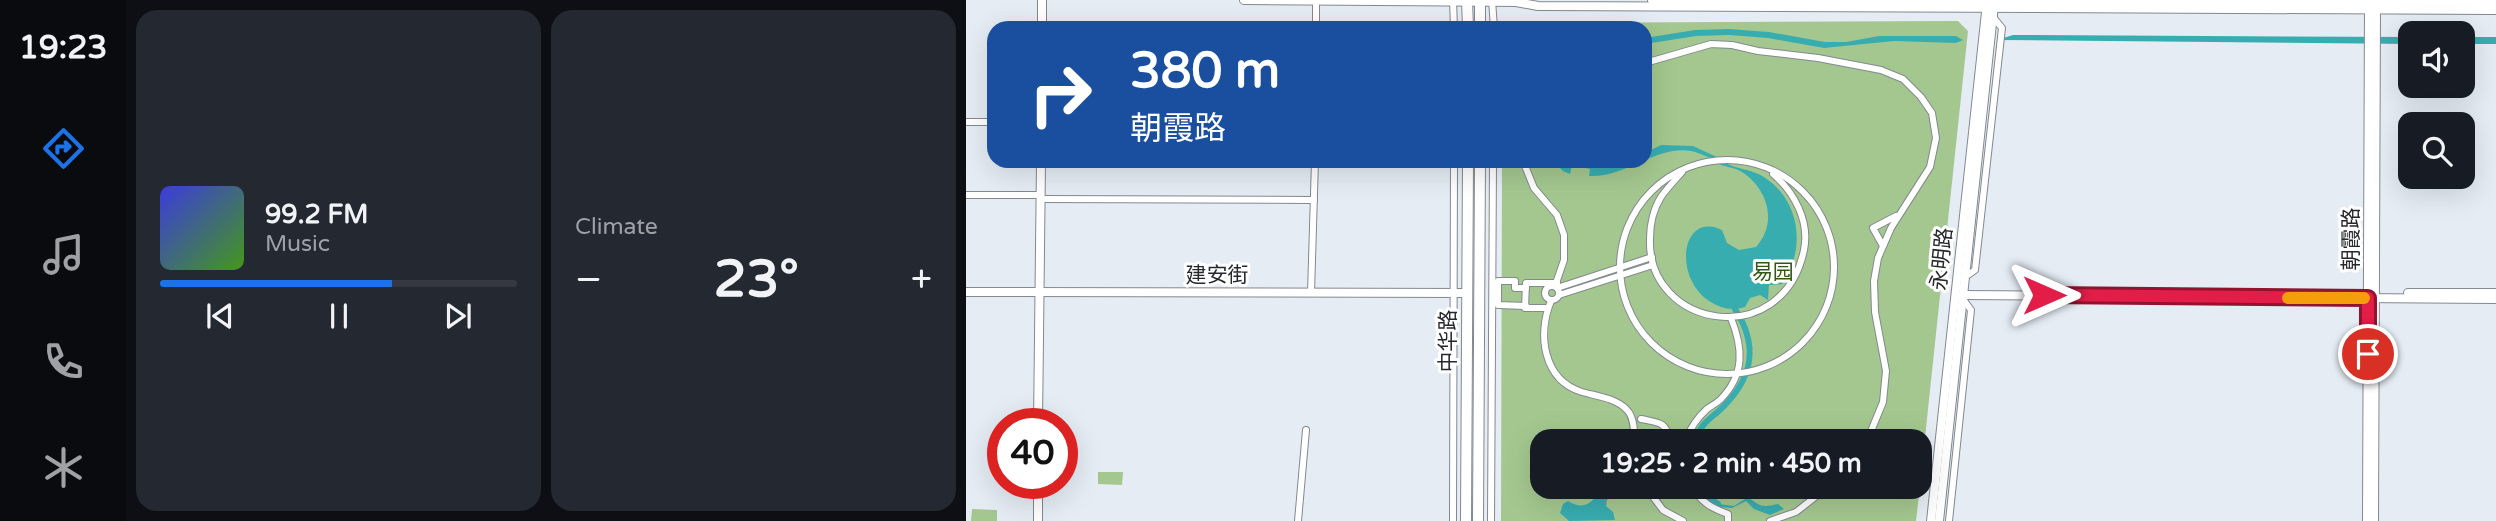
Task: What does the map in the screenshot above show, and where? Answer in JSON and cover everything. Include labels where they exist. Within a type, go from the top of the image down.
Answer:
[{"type":"highway","points":[[1467,1],[1468,21]]},
{"type":"highway","points":[[1480,1],[1480,21]]},
{"type":"highway","name":"中华路","points":[[1466,521],[1468,168]]},
{"type":"highway","name":"中华路","points":[[1478,521],[1480,168]]},
{"type":"street","points":[[1042,0],[1042,21]]},
{"type":"street","points":[[1244,0],[1492,1],[1538,6],[2496,4]]},
{"type":"street","points":[[1516,2],[1532,0]]},
{"type":"street","points":[[1652,0],[1881,0],[1991,5]]},
{"type":"street","points":[[1316,1],[1316,21]]},
{"type":"street","points":[[1453,1],[1454,21]]},
{"type":"street","points":[[1492,1],[1493,21]]},
{"type":"street","points":[[2373,4],[2496,10]]},
{"type":"street","name":"朝霞路","points":[[2373,4],[2374,521]]},
{"type":"street","name":"永明路","points":[[1939,521],[1964,294],[1991,5]]},
{"type":"street","name":"永明路","points":[[1931,521],[1991,5]]},
{"type":"street","points":[[1652,61],[1711,44],[1732,45],[1881,70],[1903,79],[1922,97],[1931,113],[1936,138],[1930,167],[1898,216],[1883,246],[1874,281],[1875,312],[1886,371],[1883,402],[1872,429]]},
{"type":"street","points":[[966,122],[987,122]]},
{"type":"street","points":[[1723,159],[1762,166],[1786,177],[1802,190],[1821,210],[1829,228],[1834,260],[1825,312],[1792,353],[1770,366],[1751,372],[1706,372],[1680,363],[1665,354],[1639,327],[1628,306],[1621,271],[1621,252],[1626,229],[1635,212],[1659,184],[1683,170],[1723,159]]},
{"type":"street","points":[[1683,170],[1660,199],[1650,226],[1652,261],[1667,290],[1686,306],[1713,316],[1737,317],[1779,300],[1793,283],[1806,244],[1802,216],[1794,196],[1784,183],[1762,166]]},
{"type":"street","points":[[1038,408],[1041,168]]},
{"type":"street","points":[[1311,293],[1315,168]]},
{"type":"street","points":[[1453,521],[1454,168]]},
{"type":"street","points":[[1491,521],[1493,168]]},
{"type":"street","points":[[1526,168],[1534,188],[1557,215],[1564,235],[1564,261],[1544,321],[1546,358],[1562,383],[1614,401],[1628,411],[1633,429]]},
{"type":"street","points":[[966,195],[1314,201]]},
{"type":"street","points":[[1883,246],[1873,228],[1898,216]]},
{"type":"street","points":[[1525,306],[1526,283],[1557,288],[1652,261]]},
{"type":"street","points":[[1526,288],[1515,288],[1515,281],[1498,281],[1498,305],[1525,308],[1550,304]]},
{"type":"street","points":[[1550,304],[1545,294],[1550,286],[1557,288]]},
{"type":"street","name":"建安街","points":[[966,292],[1467,293]]},
{"type":"street","points":[[2372,296],[2496,293]]},
{"type":"street","points":[[1949,521],[1972,310],[1964,294],[2496,299]]},
{"type":"street","name":"朝霞路","points":[[2367,521],[2372,296]]},
{"type":"street","points":[[1691,429],[1706,410],[1720,401],[1739,373],[1741,353],[1737,317]]},
{"type":"street","points":[[1641,419],[1660,422],[1668,429]]},
{"type":"street","points":[[1298,521],[1306,430]]},
{"type":"street","points":[[1038,499],[1038,521]]},
{"type":"street","points":[[1655,499],[1663,510],[1683,521]]},
{"type":"street","points":[[1699,499],[1713,509],[1728,514],[1728,521]]},
{"type":"street","points":[[1770,521],[1796,512],[1812,499]]},
{"type":"green space","name":"易园","points":[[1958,21],[1968,31],[1926,429],[1530,429],[1530,499],[1919,499],[1916,521],[1501,521],[1502,168],[1652,168],[1652,22]]},
{"type":"green space","points":[[1098,472],[1123,472],[1122,485],[1098,484]]},
{"type":"green space","points":[[972,509],[997,510],[997,521],[971,521]]},
{"type":"water","points":[[1695,30],[1769,32],[1825,42],[1846,42],[1879,36],[1956,36],[1963,40],[1956,43],[1894,41],[1824,48],[1768,38],[1729,35],[1696,36],[1652,43],[1652,37]]},
{"type":"water","points":[[2013,35],[2398,37],[2398,44],[1997,40]]},
{"type":"water","points":[[2475,37],[2496,37],[2496,44],[2475,44]]},
{"type":"water","points":[[1661,145],[1693,146],[1719,158],[1679,150],[1652,158],[1652,150]]},
{"type":"water","points":[[1723,162],[1759,174],[1776,187],[1786,199],[1796,227],[1795,256],[1782,284],[1769,285],[1768,300],[1760,295],[1750,298],[1745,307],[1735,309],[1714,304],[1697,290],[1686,263],[1691,238],[1698,230],[1708,227],[1722,230],[1727,243],[1739,250],[1756,247],[1767,228],[1767,207],[1758,188],[1742,172],[1716,163]]},
{"type":"water","points":[[1560,168],[1571,168],[1570,174]]},
{"type":"water","points":[[1586,168],[1627,168],[1596,176],[1589,176],[1590,169]]},
{"type":"water","points":[[1593,499],[1609,499],[1606,506],[1613,512],[1615,520],[1569,521],[1560,513],[1563,504],[1568,501],[1576,505]]},
{"type":"water","points":[[1745,499],[1751,499],[1761,505],[1778,504],[1784,509],[1770,515],[1754,509],[1746,501],[1732,508],[1717,507],[1719,504],[1734,506]]},
{"type":"waterway","points":[[1701,429],[1732,397],[1746,373],[1750,349],[1743,323],[1735,309]]},
{"type":"waterway","points":[[1711,499],[1718,504]]},
{"type":"slow traffic","points":[[2288,298],[2364,298]]},
{"type":"route","points":[[2044,295],[2368,298],[2368,354]]}]
